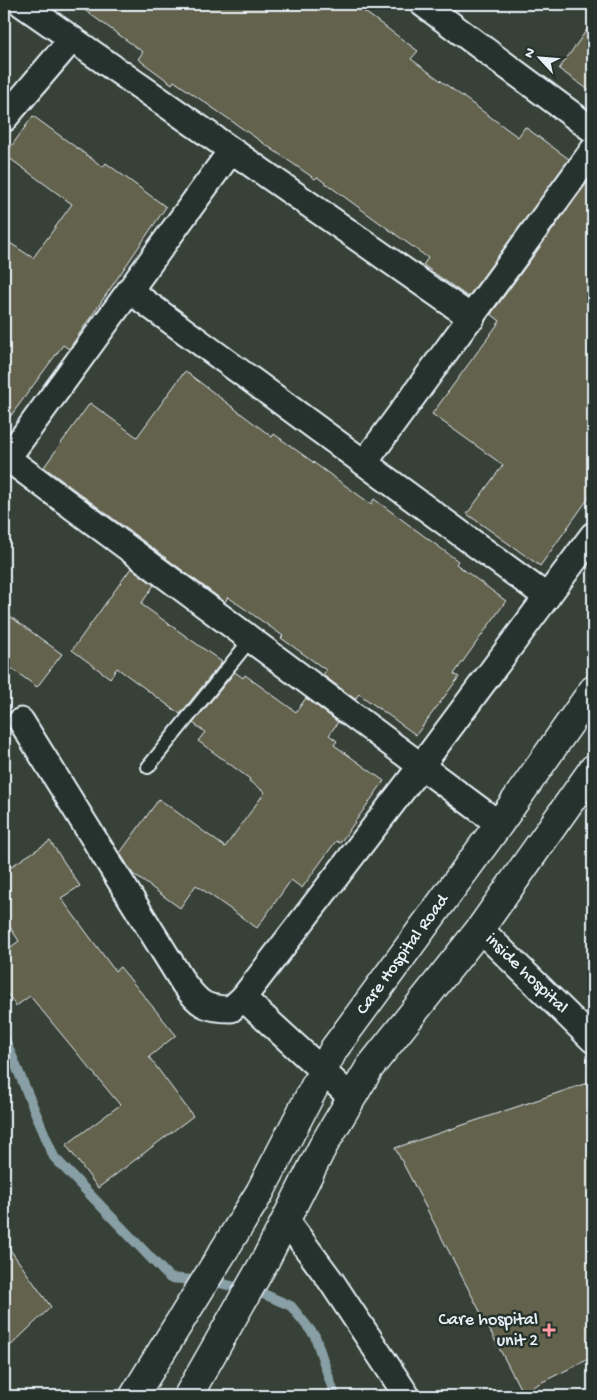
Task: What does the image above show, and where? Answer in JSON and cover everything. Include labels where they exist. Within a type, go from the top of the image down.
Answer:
[{"type":"street","points":[[22,4],[472,318]]},
{"type":"street","points":[[422,4],[593,130]]},
{"type":"street","points":[[4,119],[72,39]]},
{"type":"street","points":[[365,462],[593,150]]},
{"type":"street","points":[[231,151],[6,461],[500,824]]},
{"type":"street","points":[[130,291],[547,597]]},
{"type":"street","points":[[21,721],[184,984],[196,1000],[212,1009],[231,1009],[243,998],[421,766],[593,535]]},
{"type":"street","name":"Care Hospital Road","points":[[134,1396],[260,1192],[334,1049],[500,824],[593,690]]},
{"type":"street","points":[[188,1396],[266,1259],[323,1146],[370,1068],[480,929],[593,770]]},
{"type":"street","name":"inside hospital","points":[[480,929],[593,1040]]},
{"type":"street","points":[[243,998],[352,1098]]},
{"type":"street","points":[[286,1220],[331,1281],[406,1396]]},
{"type":"lane","points":[[148,767],[250,639]]},
{"type":"building","points":[[76,4],[354,4],[418,51],[411,59],[518,137],[525,127],[569,159],[468,297],[423,265],[428,258],[317,177],[315,179],[174,81],[172,84],[138,59],[143,52]]},
{"type":"building","points":[[593,21],[593,93],[559,69]]},
{"type":"building","points":[[33,116],[103,167],[106,163],[166,207],[69,349],[63,345],[4,425],[4,239],[33,258],[72,204],[5,155]]},
{"type":"building","points":[[592,176],[593,492],[540,566],[467,514],[503,465],[432,414],[500,321],[491,314]]},
{"type":"building","points":[[185,371],[272,437],[274,434],[371,504],[374,499],[458,561],[456,564],[506,601],[454,674],[459,677],[416,735],[359,694],[355,699],[323,675],[326,670],[281,638],[283,636],[228,597],[225,602],[44,467],[90,403],[137,437]]},
{"type":"building","points":[[131,568],[154,585],[141,604],[222,662],[180,714],[117,668],[110,678],[72,650]]},
{"type":"building","points":[[4,612],[62,654],[37,687],[4,663]]},
{"type":"building","points":[[235,672],[243,678],[245,675],[296,712],[306,698],[338,722],[329,735],[337,741],[334,745],[384,781],[340,843],[336,841],[302,888],[291,880],[257,928],[196,885],[180,908],[133,874],[120,853],[159,799],[225,847],[265,792],[198,741],[205,732],[193,723]]},
{"type":"building","points":[[50,841],[80,886],[61,898],[115,971],[120,967],[176,1035],[149,1057],[193,1116],[98,1188],[66,1145],[120,1105],[30,996],[16,1006],[4,989],[4,952],[19,941],[4,918],[4,871]]},
{"type":"building","points":[[593,1081],[593,1357],[522,1392],[395,1148]]},
{"type":"building","points":[[4,1241],[51,1307],[4,1352]]},
{"type":"waterway","points":[[4,1037],[54,1157],[170,1278],[216,1282],[266,1295],[291,1306],[315,1336],[335,1396]]},
{"type":"place","name":"Care hospital unit 2","points":[[549,1330]]}]
